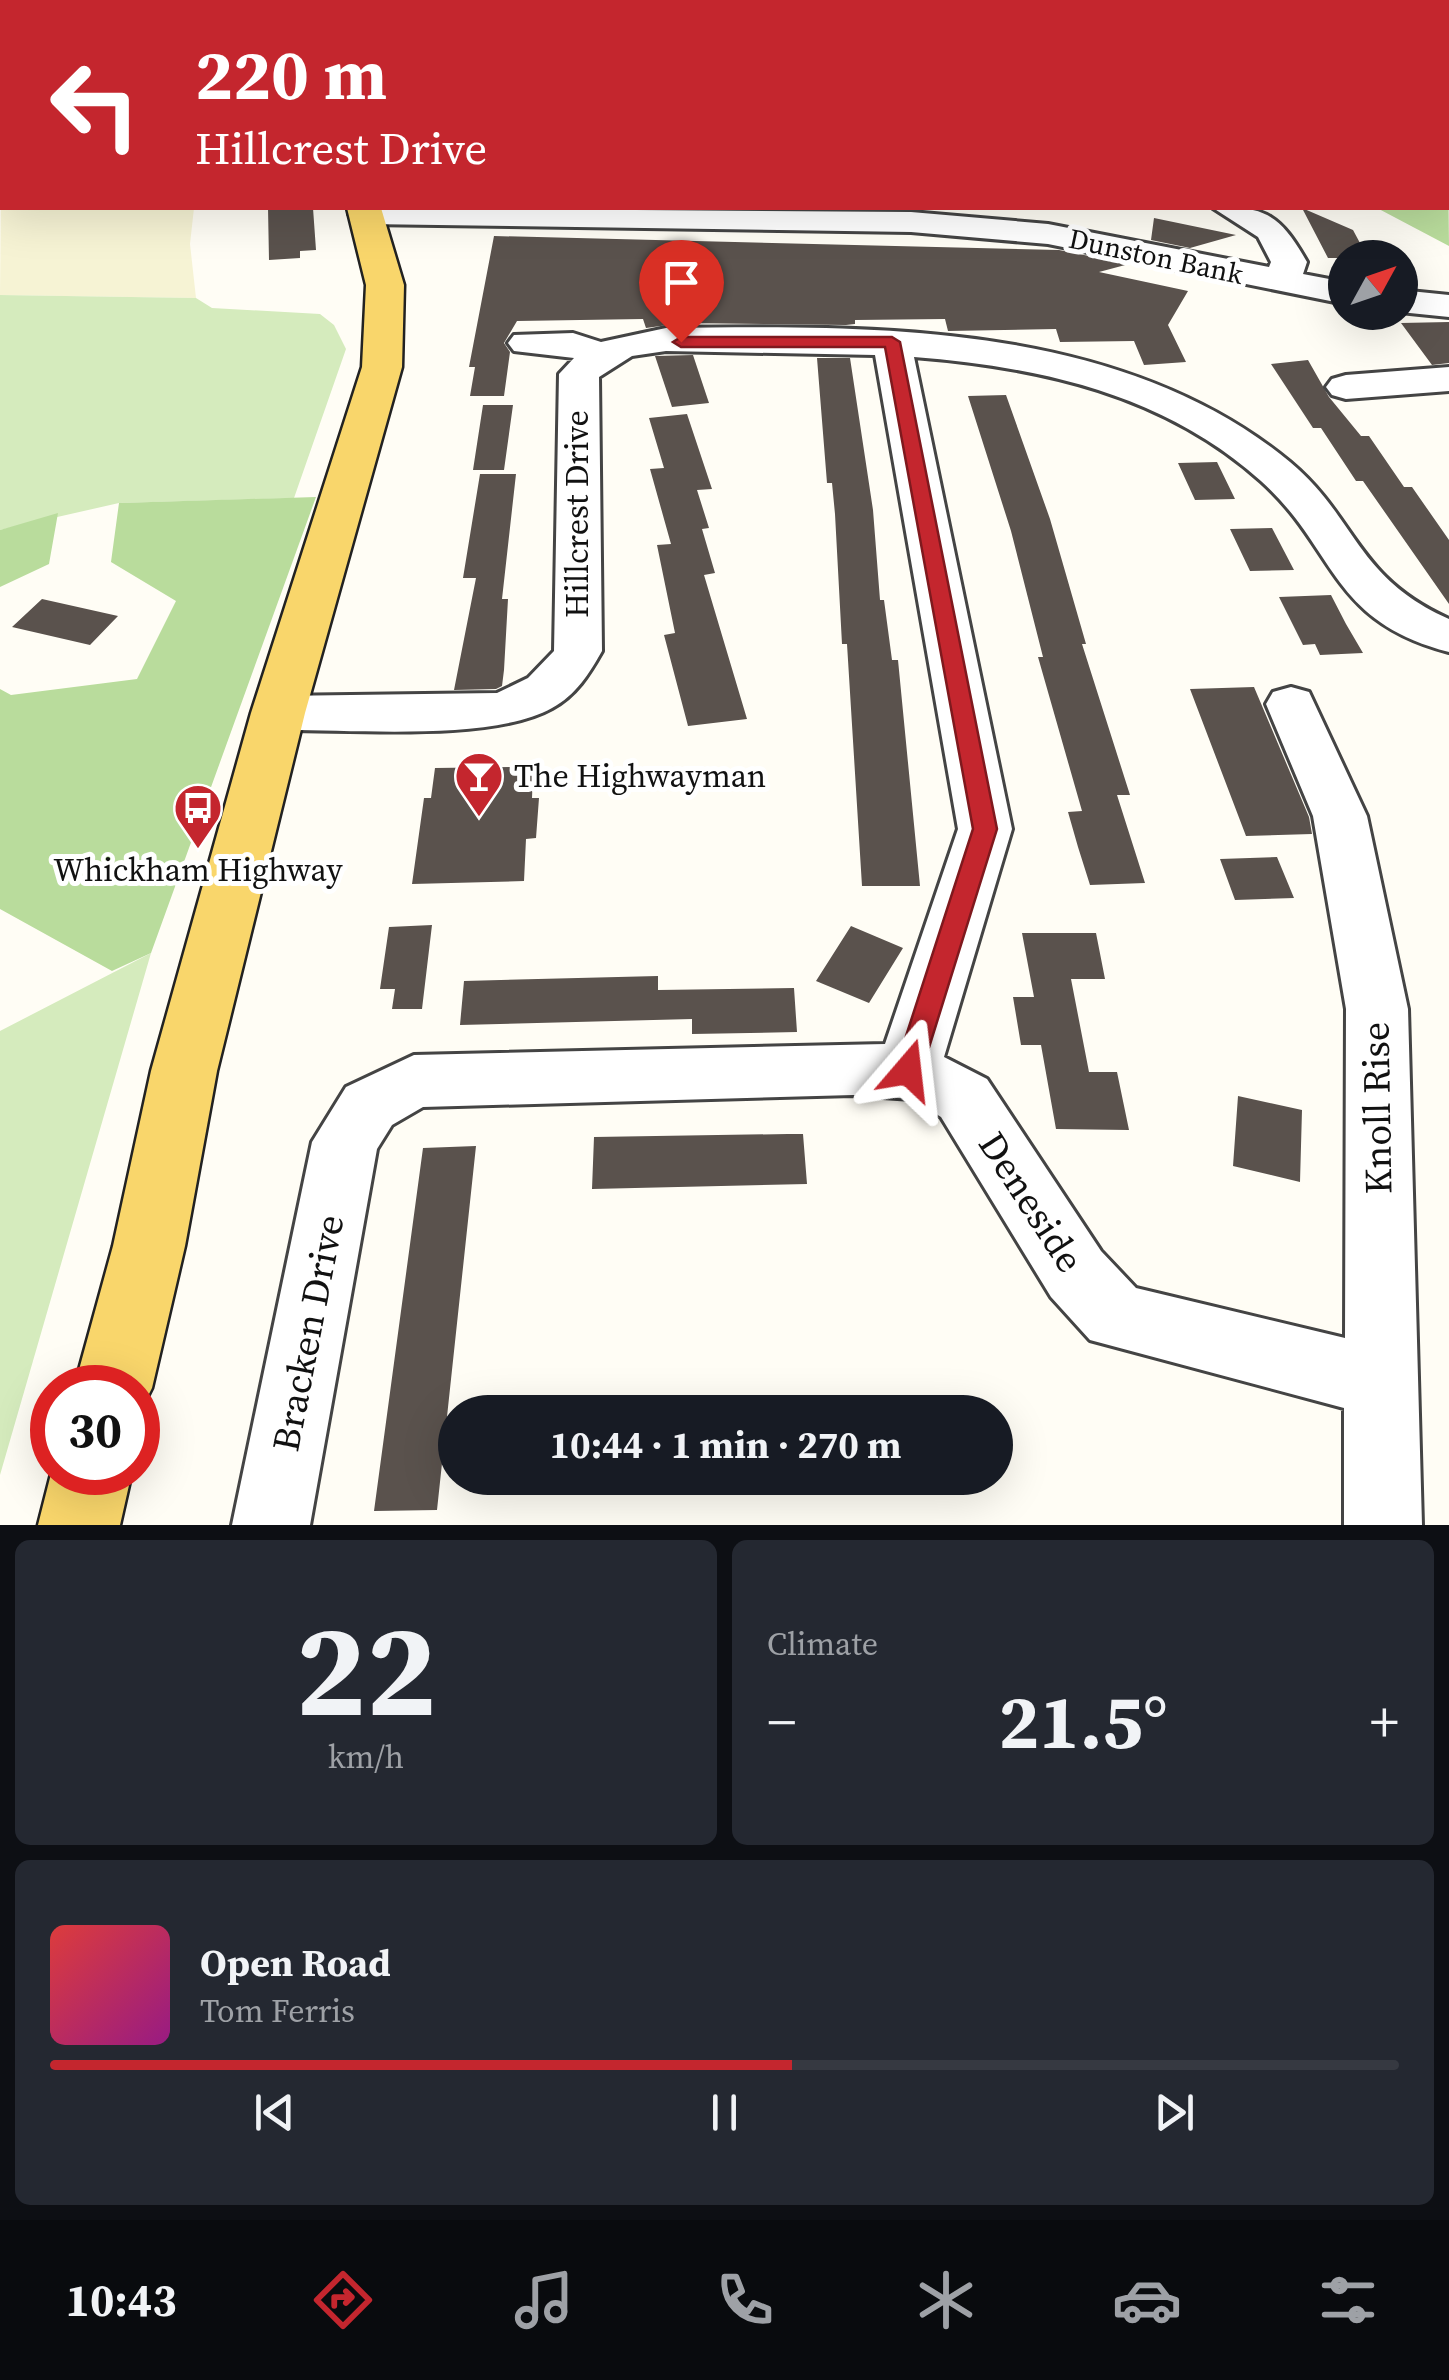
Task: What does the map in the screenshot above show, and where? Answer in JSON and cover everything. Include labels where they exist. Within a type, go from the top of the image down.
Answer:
[{"type":"main road","points":[[119,1365],[184,1071],[278,713],[382,368],[385,285],[365,211]]},
{"type":"main road","points":[[79,1525],[86,1495]]},
{"type":"street","points":[[1234,210],[1272,231],[1286,250],[1290,262],[1282,282]]},
{"type":"street","name":"Dunston Bank","points":[[365,211],[911,215],[1048,234],[1328,290]]},
{"type":"street","points":[[1418,303],[1449,306]]},
{"type":"street","points":[[528,343],[573,344],[597,354],[646,342],[892,342],[982,349],[1100,374],[1173,404],[1238,442],[1279,474],[1374,596],[1409,620],[1449,637]]},
{"type":"street","points":[[892,342],[985,829],[908,1070]]},
{"type":"street","name":"Hillcrest Drive","points":[[278,713],[499,710],[526,703],[564,677],[578,651],[579,374],[597,354]]},
{"type":"street","points":[[1346,388],[1449,379]]},
{"type":"street","name":"Knoll Rise","points":[[1292,704],[1340,816],[1376,1009],[1383,1525]]},
{"type":"street","name":"Deneside","points":[[345,1142],[369,1106],[414,1080],[908,1070],[941,1080],[964,1098],[1076,1274],[1115,1316],[1380,1382]]},
{"type":"street","name":"Bracken Drive","points":[[271,1525],[345,1142]]},
{"type":"shaded area","points":[[1,210],[194,210],[190,244],[196,298],[0,295]]},
{"type":"green space","points":[[1381,210],[1449,210],[1449,246]]},
{"type":"green space","points":[[0,295],[196,298],[212,308],[320,314],[334,325],[346,349],[294,498],[119,503],[0,530]]},
{"type":"green space","points":[[316,497],[151,953],[112,971],[0,909],[0,689],[11,695],[137,679],[176,601],[111,562],[119,503]]},
{"type":"green space","points":[[58,513],[49,564],[0,587],[0,530]]},
{"type":"green space","points":[[151,953],[0,1475],[0,1031]]},
{"type":"building","points":[[268,210],[313,210],[316,250],[300,251],[300,258],[269,260]]},
{"type":"building","points":[[1303,210],[1307,210],[1353,230],[1358,240],[1328,240],[1328,258]]},
{"type":"building","points":[[1154,218],[1236,235],[1190,248],[1151,240]]},
{"type":"building","points":[[494,236],[1059,250],[1129,264],[1099,272],[1188,291],[1168,325],[1186,362],[1144,365],[1134,341],[1060,342],[1056,329],[948,331],[945,319],[855,320],[855,324],[846,325],[682,323],[646,328],[643,319],[517,321],[504,343],[510,352],[504,396],[470,396],[475,367],[469,367]]},
{"type":"building","points":[[1449,322],[1449,363],[1432,365],[1406,330],[1418,330],[1418,323]]},
{"type":"building","points":[[693,355],[709,403],[672,407],[655,356]]},
{"type":"building","points":[[817,358],[850,358],[873,510],[880,600],[884,600],[892,660],[898,660],[920,886],[862,886],[847,644],[842,644],[835,514],[832,483],[827,483]]},
{"type":"building","points":[[1308,360],[1329,397],[1361,436],[1369,436],[1404,487],[1412,487],[1449,540],[1449,604],[1363,481],[1356,481],[1321,428],[1313,428],[1271,364]]},
{"type":"building","points":[[1006,395],[1050,519],[1086,644],[1082,644],[1130,795],[1117,795],[1145,883],[1090,885],[1068,812],[1082,811],[1038,657],[1043,657],[1011,531],[968,396]]},
{"type":"building","points":[[483,405],[513,405],[504,470],[473,470]]},
{"type":"building","points":[[687,414],[712,489],[697,490],[709,528],[702,529],[715,573],[704,575],[747,719],[688,726],[664,635],[675,633],[657,545],[671,544],[650,469],[664,468],[649,418]]},
{"type":"building","points":[[1217,462],[1235,499],[1195,500],[1178,463]]},
{"type":"building","points":[[480,474],[516,474],[502,599],[508,599],[504,670],[502,686],[496,689],[454,690],[476,578],[463,578]]},
{"type":"building","points":[[1272,528],[1294,570],[1250,571],[1230,529]]},
{"type":"building","points":[[1331,595],[1363,653],[1320,655],[1315,644],[1303,645],[1279,597]]},
{"type":"building","points":[[42,599],[118,616],[90,645],[12,627]]},
{"type":"building","points":[[1254,687],[1309,817],[1312,834],[1246,836],[1190,689]]},
{"type":"building","name":"The Highwayman","points":[[510,767],[510,772],[533,771],[532,798],[539,798],[536,838],[526,839],[524,881],[412,884],[424,798],[431,798],[435,768]]},
{"type":"building","points":[[1277,857],[1294,898],[1235,900],[1220,859]]},
{"type":"building","points":[[432,925],[422,1009],[392,1009],[395,989],[380,989],[389,927]]},
{"type":"building","points":[[851,926],[903,948],[869,1003],[816,981]]},
{"type":"building","points":[[1022,933],[1096,933],[1105,979],[1071,979],[1089,1072],[1117,1072],[1129,1130],[1056,1129],[1041,1045],[1021,1045],[1013,997],[1034,997]]},
{"type":"building","points":[[658,976],[658,990],[794,988],[797,1032],[692,1034],[692,1019],[460,1025],[464,981]]},
{"type":"building","points":[[1238,1096],[1302,1110],[1300,1182],[1233,1166]]},
{"type":"building","points":[[803,1134],[807,1184],[592,1189],[594,1137]]},
{"type":"building","points":[[476,1146],[449,1395],[438,1395],[437,1510],[374,1511],[423,1148]]},
{"type":"place","name":"The Highwayman","points":[[479,818]]},
{"type":"place","name":"Whickham Highway","points":[[198,850]]},
{"type":"route","points":[[681,342],[892,342],[985,829],[908,1070]]}]
